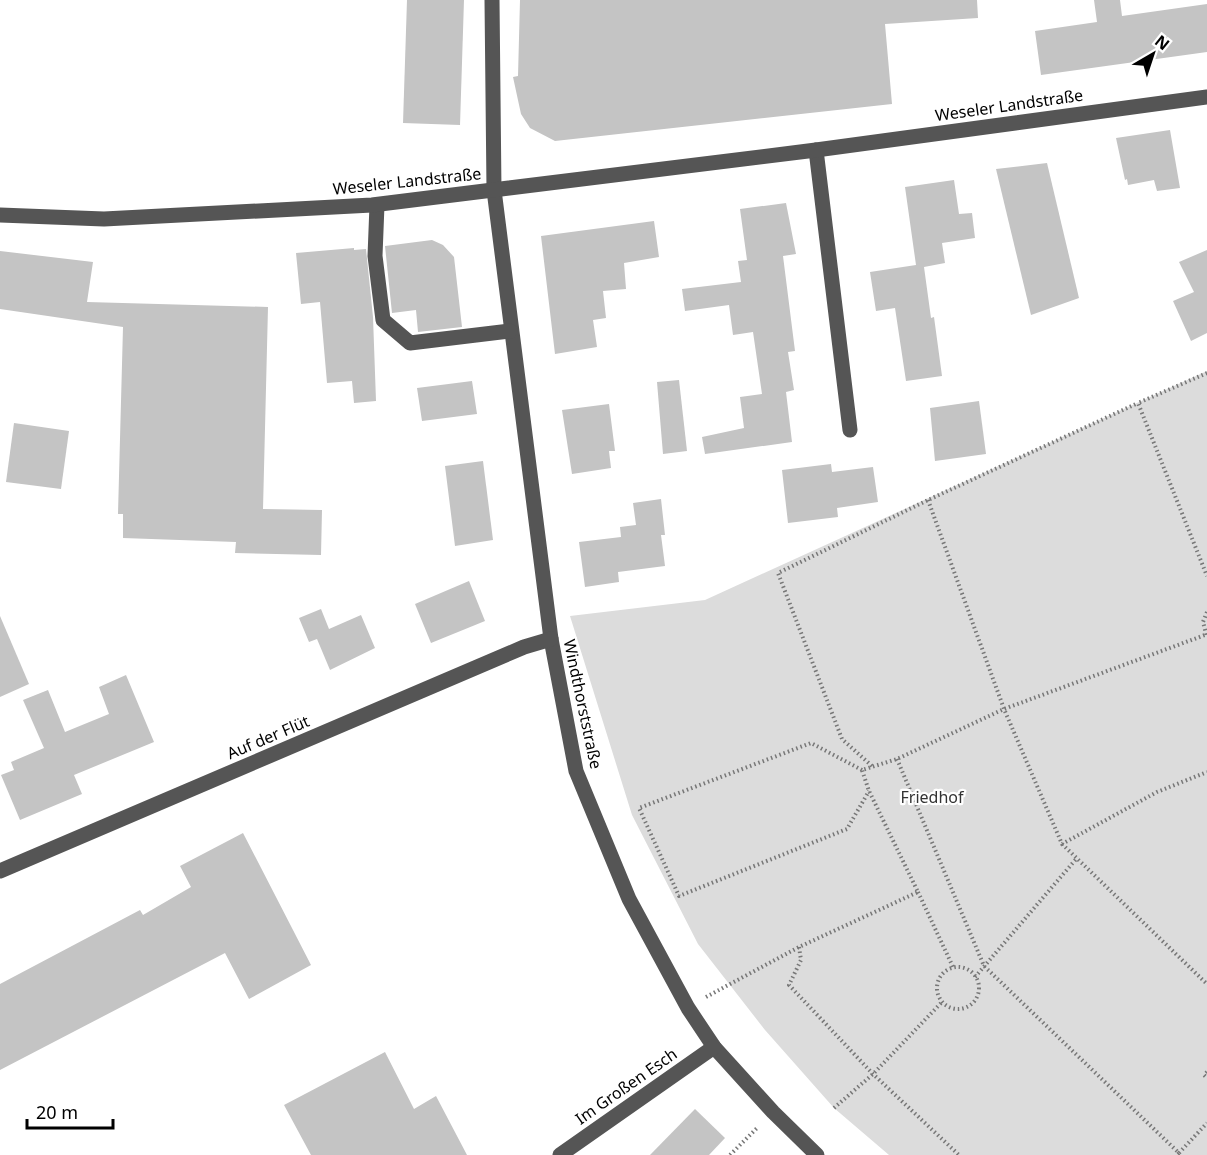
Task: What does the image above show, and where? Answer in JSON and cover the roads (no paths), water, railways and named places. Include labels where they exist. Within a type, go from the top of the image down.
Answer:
[{"type":"street","name":"Windthorststraße","points":[[492,0],[494,190],[510,331],[551,639],[576,771],[629,899],[688,1008],[714,1047],[773,1112],[817,1155]]},
{"type":"street","name":"Weseler Landstraße","points":[[0,215],[104,219],[377,205],[816,150],[1207,97]]},
{"type":"street","points":[[816,150],[850,430]]},
{"type":"street","points":[[377,205],[375,255],[383,320],[410,343],[510,331]]},
{"type":"street","name":"Auf der Flüt","points":[[0,871],[524,647],[551,639]]},
{"type":"street","name":"Im Großen Esch","points":[[560,1155],[714,1047]]},
{"type":"park label","name":"Friedhof","points":[[932,797]]}]
